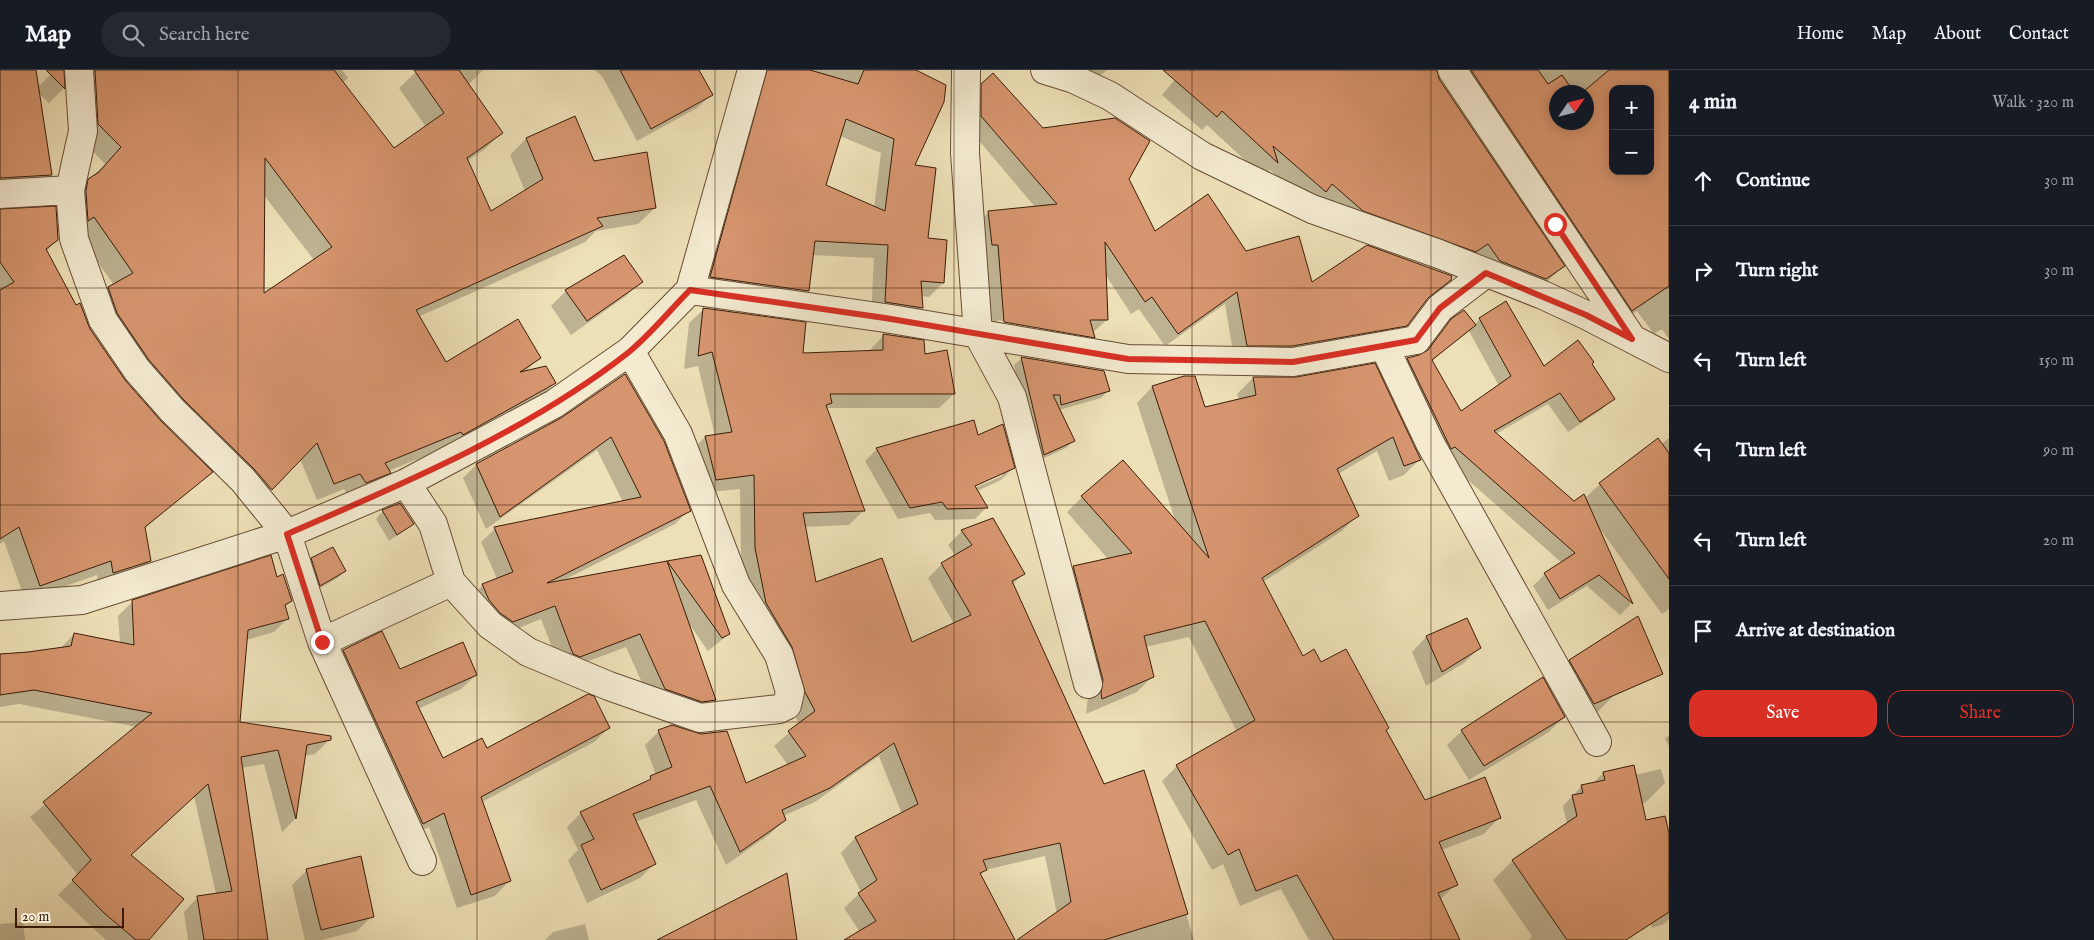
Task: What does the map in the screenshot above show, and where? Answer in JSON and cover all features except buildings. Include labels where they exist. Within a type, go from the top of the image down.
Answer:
[{"type":"street","points":[[79,70],[83,131],[70,190],[74,239],[103,320],[149,383],[172,410],[243,480],[287,534],[322,642],[422,861]]},
{"type":"street","points":[[0,606],[82,600],[287,534],[406,483],[554,404],[630,351],[690,290],[752,70]]},
{"type":"street","points":[[966,70],[965,153],[978,334],[1012,397],[1088,684]]},
{"type":"street","points":[[1045,70],[1074,79],[1110,96],[1202,156],[1312,209],[1486,273],[1578,311],[1669,358]]},
{"type":"street","points":[[1452,70],[1632,339]]},
{"type":"street","points":[[0,194],[70,190]]},
{"type":"street","points":[[690,290],[875,316],[1128,359],[1293,362],[1384,348],[1416,340],[1440,308],[1486,273]]},
{"type":"street","points":[[1384,348],[1430,443],[1597,742]]},
{"type":"street","points":[[406,483],[433,524],[451,582],[490,625],[528,652],[609,686],[700,718],[779,709],[787,705],[790,692],[780,655],[736,585],[678,434],[630,351]]},
{"type":"street","points":[[322,642],[451,582]]},
{"type":"route","points":[[322,642],[287,534],[406,483],[554,404],[630,351],[690,290],[885,318],[1128,359],[1293,362],[1384,348],[1416,340],[1440,308],[1486,273],[1543,295],[1632,339],[1555,224]]}]
